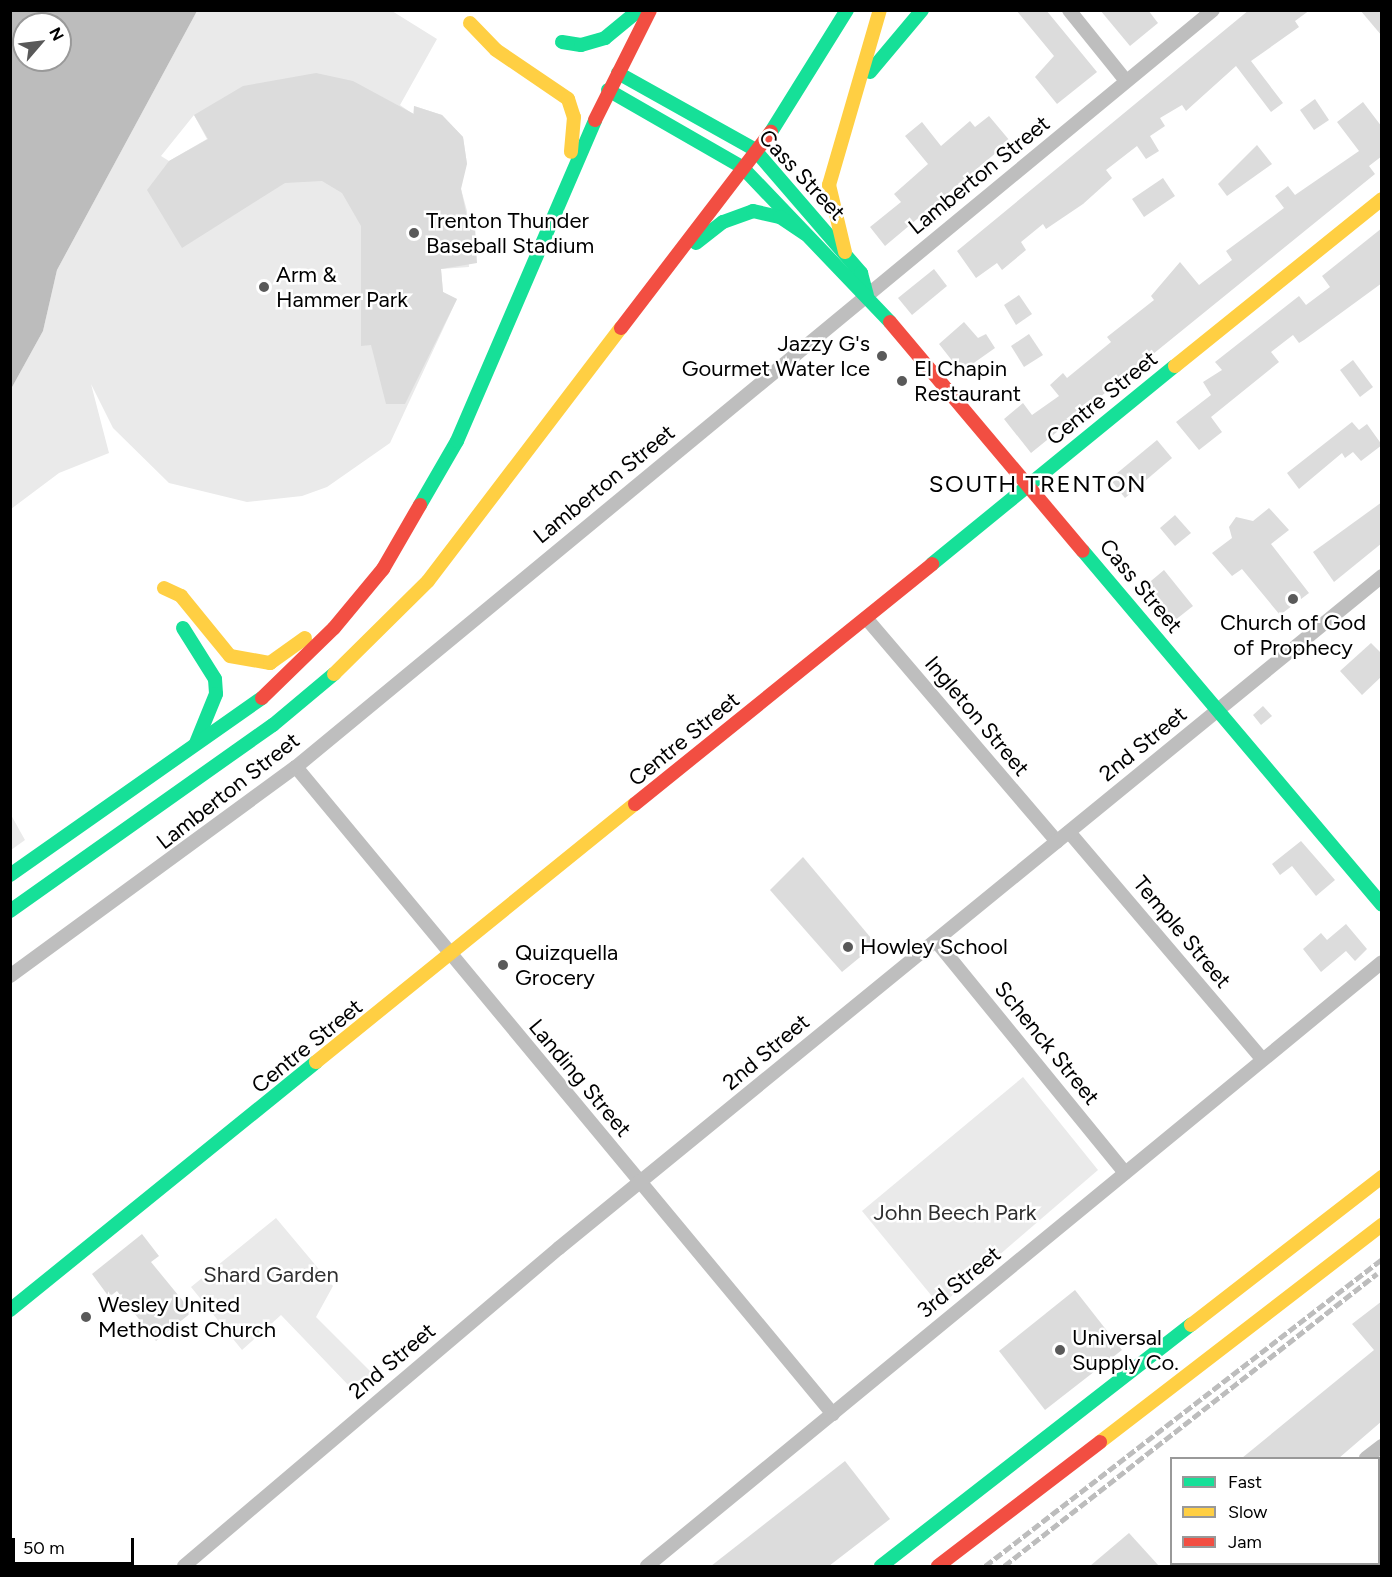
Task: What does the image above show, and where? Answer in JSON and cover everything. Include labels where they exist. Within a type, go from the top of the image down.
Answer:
[{"type":"main road","points":[[562,42],[581,45],[605,38],[639,10]]},
{"type":"main road","points":[[10,875],[275,686],[334,628],[383,569],[457,441],[569,173],[608,90],[650,10]]},
{"type":"main road","points":[[10,911],[273,725],[352,659],[428,581],[804,86],[847,10]]},
{"type":"main road","points":[[845,252],[829,185],[879,10]]},
{"type":"main road","points":[[855,95],[880,55],[922,10]]},
{"type":"main road","points":[[470,23],[496,50],[568,99],[574,117],[569,173]]},
{"type":"main road","name":"Cass Street","points":[[618,73],[754,149],[845,252],[861,273],[867,295]]},
{"type":"main road","name":"Cass Street","points":[[608,90],[742,167],[867,295],[1382,904]]},
{"type":"main road","name":"Centre Street","points":[[10,1310],[1382,199]]},
{"type":"main road","points":[[670,263],[723,222],[753,211],[780,218],[805,234]]},
{"type":"main road","points":[[196,744],[216,694],[215,680],[170,610],[164,588],[181,596],[230,656],[270,663],[286,655],[348,592],[383,569]]},
{"type":"main road","points":[[881,1566],[1382,1177]]},
{"type":"main road","points":[[938,1566],[1382,1225]]},
{"type":"street","points":[[1069,10],[1126,81]]},
{"type":"street","name":"Lamberton Street","points":[[10,976],[296,767],[1213,10]]},
{"type":"street","name":"2nd Street","points":[[184,1566],[640,1184],[1382,576]]},
{"type":"street","name":"Ingleton Street","points":[[866,618],[1057,842]]},
{"type":"street","name":"Landing Street","points":[[296,767],[833,1414]]},
{"type":"street","name":"Temple Street","points":[[1069,832],[1262,1059]]},
{"type":"street","name":"Schenck Street","points":[[936,940],[1125,1173]]},
{"type":"street","name":"3rd Street","points":[[647,1566],[1382,962]]},
{"type":"street","points":[[1367,1457],[1382,1446]]},
{"type":"green space","name":"Arm & Hammer Park","points":[[197,11],[392,11],[437,39],[400,105],[413,114],[414,106],[442,115],[463,137],[467,164],[457,174],[467,211],[469,267],[441,269],[443,292],[457,299],[390,443],[327,487],[302,496],[247,502],[169,483],[113,428],[91,384],[109,453],[59,473],[11,509],[11,389],[43,331],[57,270]],"holes":[[[194,115],[207,139],[169,161],[161,156]]]},
{"type":"green space","points":[[11,815],[25,840],[10,850]]},
{"type":"green space","name":"John Beech Park","points":[[1023,1077],[1098,1170],[940,1306],[862,1211]]},
{"type":"green space","name":"Shard Garden","points":[[276,1218],[333,1286],[316,1317],[372,1373],[352,1389],[281,1315],[242,1350],[191,1287]]},
{"type":"shaded area","points":[[11,10],[197,11],[57,270],[43,331],[11,389]]},
{"type":"building","points":[[1016,10],[1046,10],[1097,72],[1057,104],[1035,77],[1054,56]]},
{"type":"building","points":[[1100,10],[1148,10],[1158,23],[1130,46]]},
{"type":"building","points":[[1249,10],[1310,10],[1295,21],[1299,27],[1251,61],[1283,103],[1271,112],[1236,66],[1186,111],[1182,105],[1160,118],[1165,126],[1150,136],[1159,151],[1146,159],[1137,146],[1106,170],[1112,178],[1083,204],[1046,229],[1043,224],[1021,242],[1026,250],[1002,270],[997,263],[976,278],[957,251]]},
{"type":"building","points":[[1360,10],[1382,10],[1382,36]]},
{"type":"building","name":"Trenton Thunder Baseball Stadium","points":[[316,73],[353,81],[414,114],[414,106],[442,115],[463,137],[467,164],[461,189],[467,217],[475,226],[477,263],[441,269],[443,292],[457,299],[405,404],[386,404],[371,345],[361,346],[361,226],[342,193],[322,181],[285,183],[182,248],[147,190],[169,161],[208,139],[194,115],[243,86]]},
{"type":"building","points":[[1315,99],[1329,120],[1314,130],[1300,110]]},
{"type":"building","points":[[1363,102],[1382,127],[1382,156],[1369,166],[1375,174],[1031,453],[1004,419],[1023,403],[1032,415],[1059,396],[1050,385],[1063,373],[1067,378],[1111,342],[1107,337],[1154,300],[1151,296],[1180,262],[1199,285],[1232,260],[1226,251],[1284,208],[1275,196],[1288,186],[1295,195],[1359,151],[1337,122]]},
{"type":"building","points":[[989,116],[1010,141],[885,246],[870,227],[901,202],[894,194],[928,164],[905,136],[922,122],[941,146],[970,121],[975,127]]},
{"type":"building","points":[[1257,145],[1272,164],[1227,196],[1218,184]]},
{"type":"building","points":[[1163,178],[1175,196],[1144,217],[1132,199]]},
{"type":"building","points":[[1382,228],[1382,283],[1304,340],[1299,343],[1293,335],[1271,352],[1279,362],[1211,417],[1222,432],[1199,450],[1176,422],[1211,395],[1203,382],[1222,370],[1215,362],[1299,296],[1306,305],[1330,287],[1322,276]]},
{"type":"building","points":[[934,269],[947,286],[912,315],[898,298]]},
{"type":"building","points":[[1019,295],[1032,314],[1016,325],[1004,305]]},
{"type":"building","points":[[964,322],[978,338],[986,334],[995,348],[961,372],[939,344]]},
{"type":"building","points":[[1029,334],[1043,355],[1024,367],[1011,346]]},
{"type":"building","points":[[1353,360],[1373,387],[1360,397],[1340,370]]},
{"type":"building","points":[[1352,422],[1359,430],[1367,424],[1382,445],[1361,461],[1353,452],[1345,458],[1342,453],[1299,489],[1287,473]]},
{"type":"building","points":[[1157,440],[1172,458],[1125,498],[1110,479]]},
{"type":"building","points":[[1382,502],[1382,543],[1334,582],[1313,552]]},
{"type":"building","points":[[1269,508],[1289,530],[1271,544],[1309,593],[1280,615],[1242,569],[1232,576],[1212,553],[1232,538],[1229,527],[1236,517],[1253,521]]},
{"type":"building","points":[[1175,515],[1191,533],[1175,546],[1160,528]]},
{"type":"building","points":[[1164,570],[1193,606],[1174,621],[1145,586]]},
{"type":"building","points":[[1371,643],[1382,654],[1382,676],[1362,695],[1340,671]]},
{"type":"building","points":[[1263,706],[1272,716],[1261,725],[1253,715]]},
{"type":"building","points":[[1301,841],[1335,880],[1316,896],[1292,866],[1280,875],[1272,864]]},
{"type":"building","points":[[803,857],[876,944],[842,972],[770,890]]},
{"type":"building","points":[[1346,924],[1367,949],[1355,961],[1346,951],[1321,972],[1303,949],[1321,933],[1327,940]]},
{"type":"building","points":[[142,1234],[159,1256],[151,1262],[192,1312],[156,1341],[117,1291],[109,1297],[92,1274]]},
{"type":"building","name":"Universal Supply Co.","points":[[1075,1290],[1122,1350],[1045,1410],[999,1351]]},
{"type":"building","points":[[1382,1301],[1382,1421],[1340,1457],[1243,1457],[1374,1350],[1352,1324]]},
{"type":"building","points":[[845,1461],[890,1519],[829,1566],[711,1566]]},
{"type":"building","points":[[1129,1533],[1159,1566],[1090,1566]]},
{"type":"railway","points":[[985,1566],[1382,1259]]},
{"type":"railway","points":[[1004,1566],[1377,1274]]},
{"type":"traffic: fast","points":[[562,42],[581,45],[605,38],[639,10]]},
{"type":"traffic: fast","points":[[771,132],[847,10]]},
{"type":"traffic: fast","points":[[870,72],[922,10]]},
{"type":"traffic: fast","points":[[618,73],[754,149],[861,273],[867,295]]},
{"type":"traffic: fast","points":[[608,90],[742,167],[890,322]]},
{"type":"traffic: fast","points":[[420,505],[457,441],[595,120]]},
{"type":"traffic: fast","points":[[696,243],[723,222],[753,211],[780,217],[805,234]]},
{"type":"traffic: fast","points":[[932,564],[1175,366]]},
{"type":"traffic: fast","points":[[1083,551],[1382,905]]},
{"type":"traffic: fast","points":[[183,628],[215,679],[216,694],[196,743]]},
{"type":"traffic: fast","points":[[10,911],[273,725],[334,674]]},
{"type":"traffic: fast","points":[[10,875],[262,698]]},
{"type":"traffic: fast","points":[[10,1310],[316,1062]]},
{"type":"traffic: fast","points":[[881,1566],[1191,1325]]},
{"type":"traffic: slow","points":[[845,252],[829,185],[880,10]]},
{"type":"traffic: slow","points":[[470,23],[496,50],[568,99],[574,117],[571,152]]},
{"type":"traffic: slow","points":[[1175,366],[1382,199]]},
{"type":"traffic: slow","points":[[334,674],[428,581],[621,328]]},
{"type":"traffic: slow","points":[[164,588],[181,596],[230,656],[270,663],[305,638]]},
{"type":"traffic: slow","points":[[316,1062],[635,804]]},
{"type":"traffic: slow","points":[[1191,1325],[1382,1177]]},
{"type":"traffic: slow","points":[[1100,1442],[1382,1225]]},
{"type":"traffic: jam","points":[[595,120],[650,10]]},
{"type":"traffic: jam","points":[[621,328],[771,132]]},
{"type":"traffic: jam","points":[[890,322],[1083,551]]},
{"type":"traffic: jam","points":[[262,698],[334,628],[383,569],[420,505]]},
{"type":"traffic: jam","points":[[635,804],[932,564]]},
{"type":"traffic: jam","points":[[938,1566],[1100,1442]]},
{"type":"place","name":"Trenton Thunder Baseball Stadium","points":[[414,233]]},
{"type":"place","name":"Arm & Hammer Park","points":[[264,287]]},
{"type":"place","name":"Jazzy G's Gourmet Water Ice","points":[[882,356]]},
{"type":"place","name":"El Chapin Restaurant","points":[[902,381]]},
{"type":"place","name":"Church of God of Prophecy","points":[[1293,599]]},
{"type":"place","name":"Howley School","points":[[848,947]]},
{"type":"place","name":"Quizquella Grocery","points":[[503,965]]},
{"type":"place","name":"Wesley United Methodist Church","points":[[86,1317]]},
{"type":"place","name":"Universal Supply Co.","points":[[1060,1350]]},
{"type":"district","name":"SOUTH TRENTON","points":[[1038,484]]}]
